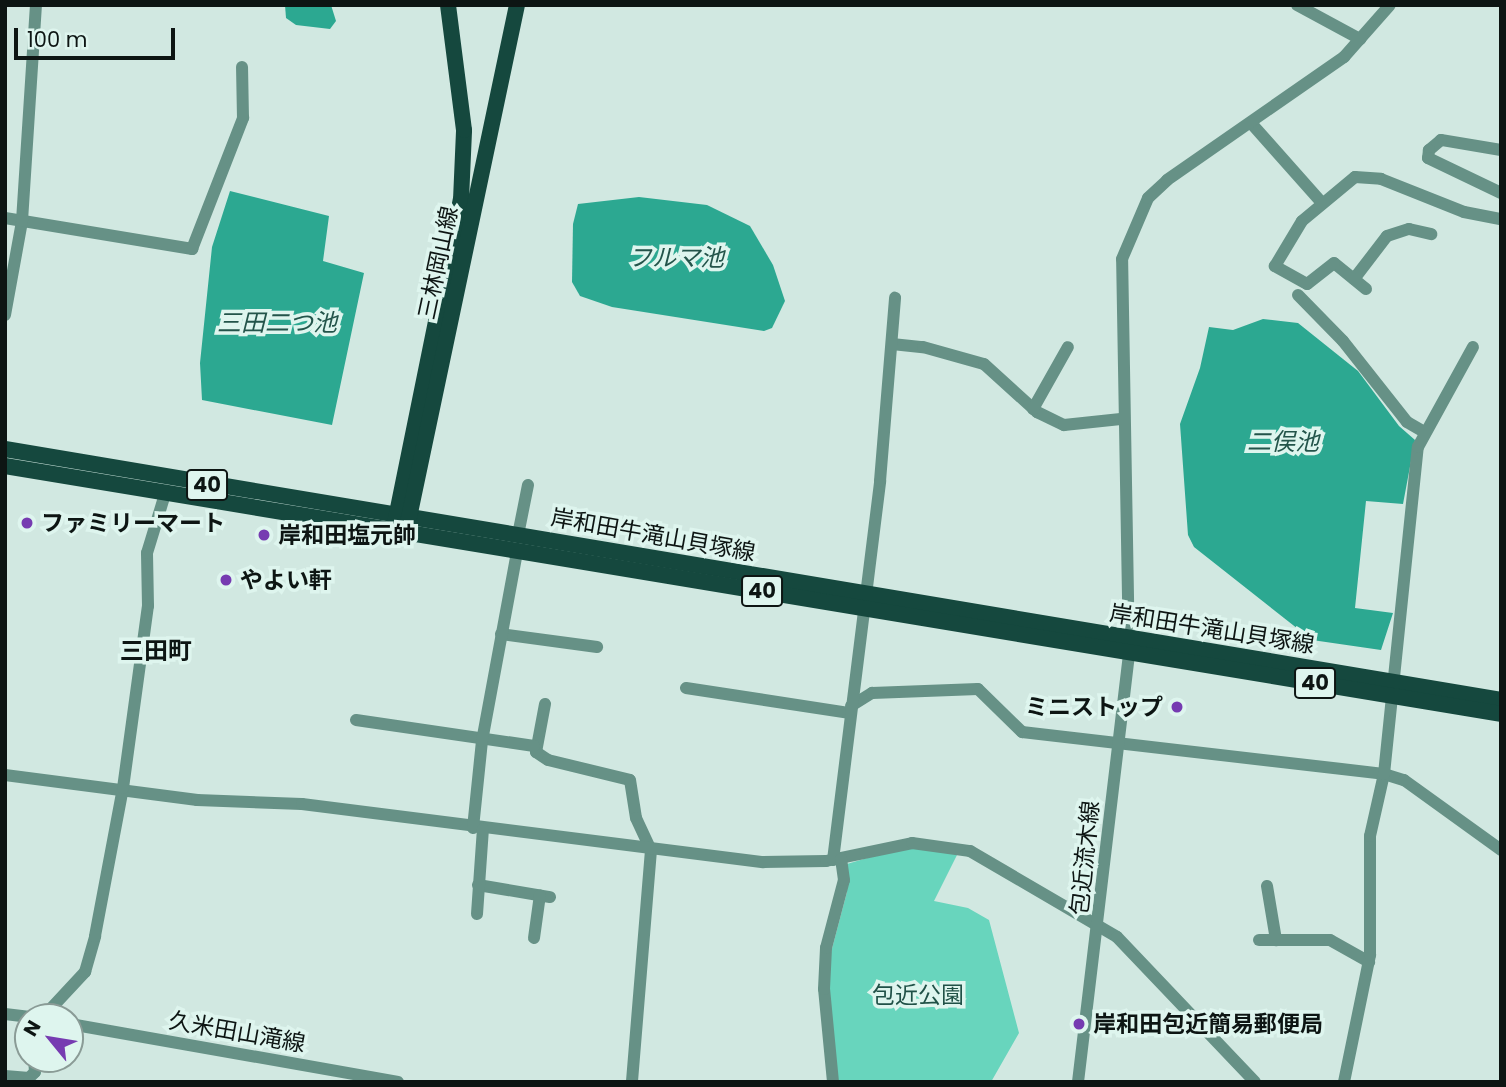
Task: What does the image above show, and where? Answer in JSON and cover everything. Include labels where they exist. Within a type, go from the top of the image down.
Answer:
[{"type":"main road","name":"三林岡山線","points":[[401,523],[461,200],[464,130],[448,5]]},
{"type":"main road","name":"三林岡山線","points":[[401,523],[517,5]]},
{"type":"main road","name":"岸和田牛滝山貝塚線","points":[[5,449],[517,544],[1392,689],[1501,700]]},
{"type":"main road","name":"岸和田牛滝山貝塚線","points":[[5,466],[401,523]]},
{"type":"main road","name":"岸和田牛滝山貝塚線","points":[[1392,689],[1501,714]]},
{"type":"street","points":[[5,315],[22,221],[36,5]]},
{"type":"street","points":[[1297,5],[1360,40]]},
{"type":"street","name":"包近流木線","points":[[1078,1082],[1129,646],[1121,419],[1122,259],[1149,198],[1167,180],[1344,57],[1390,5]]},
{"type":"street","points":[[5,218],[192,249],[243,118],[242,67]]},
{"type":"street","points":[[1251,123],[1322,203]]},
{"type":"street","points":[[1501,150],[1441,140],[1429,150],[1428,158],[1501,193]]},
{"type":"street","points":[[1366,289],[1334,263],[1307,284],[1275,266],[1292,235],[1322,203],[1365,175],[1464,212],[1501,219]]},
{"type":"street","points":[[1354,279],[1387,236],[1409,229],[1431,234]]},
{"type":"street","points":[[1298,295],[1343,341],[1406,422],[1424,432]]},
{"type":"street","points":[[833,1082],[824,989],[827,948],[844,880],[837,859],[851,710],[866,601],[895,298]]},
{"type":"street","points":[[891,344],[923,347],[984,364],[1033,409],[1064,425],[1121,419]]},
{"type":"street","points":[[1033,409],[1068,347]]},
{"type":"street","points":[[1344,1082],[1369,962],[1370,836],[1384,774],[1409,503],[1424,432],[1473,347]]},
{"type":"street","points":[[477,914],[482,740],[528,485]]},
{"type":"street","points":[[56,1003],[85,972],[123,788],[148,606],[147,553],[166,491]]},
{"type":"street","points":[[502,634],[597,647]]},
{"type":"street","points":[[686,688],[851,710],[872,693],[978,689],[1022,732],[1384,774],[1415,788],[1501,850]]},
{"type":"street","points":[[534,747],[545,704]]},
{"type":"street","points":[[356,720],[534,747],[548,760],[630,780],[636,818],[651,849],[632,1082]]},
{"type":"street","points":[[5,775],[123,788],[197,800],[302,804],[478,828],[783,863],[837,859],[886,845],[912,843],[970,851],[1098,924],[1137,956],[1255,1082]]},
{"type":"street","points":[[478,886],[545,896],[534,938]]},
{"type":"street","points":[[1267,886],[1276,940]]},
{"type":"street","points":[[1259,940],[1330,940],[1369,962]]},
{"type":"street","name":"久米田山滝線","points":[[84,1026],[398,1082]]},
{"type":"street","points":[[5,1076],[29,1078],[34,1073]]},
{"type":"green space","name":"包近公園","points":[[904,847],[959,851],[934,901],[968,908],[989,920],[1019,1033],[991,1082],[837,1082],[831,1045],[829,960],[847,892],[847,864]]},
{"type":"water","points":[[285,5],[331,5],[336,21],[330,29],[296,25],[286,18]]},
{"type":"water","name":"三田二つ池","points":[[230,191],[329,216],[323,261],[364,273],[332,425],[202,400],[200,363],[212,247]]},
{"type":"water","name":"フルマ池","points":[[639,197],[707,205],[750,226],[773,265],[785,301],[772,328],[764,331],[612,307],[580,296],[572,282],[573,224],[578,204]]},
{"type":"water","name":"二俣池","points":[[1263,319],[1298,323],[1358,371],[1399,426],[1415,440],[1403,504],[1366,501],[1355,608],[1393,613],[1381,650],[1312,640],[1194,547],[1188,535],[1180,424],[1200,368],[1209,327],[1233,330]]},
{"type":"place","name":"ファミリーマート","points":[[27,523]]},
{"type":"place","name":"岸和田塩元帥","points":[[264,535]]},
{"type":"place","name":"やよい軒","points":[[226,580]]},
{"type":"place","name":"ミニストップ","points":[[1177,707]]},
{"type":"place","name":"岸和田包近簡易郵便局","points":[[1079,1024]]},
{"type":"district","name":"三田町","points":[[156,651]]}]
